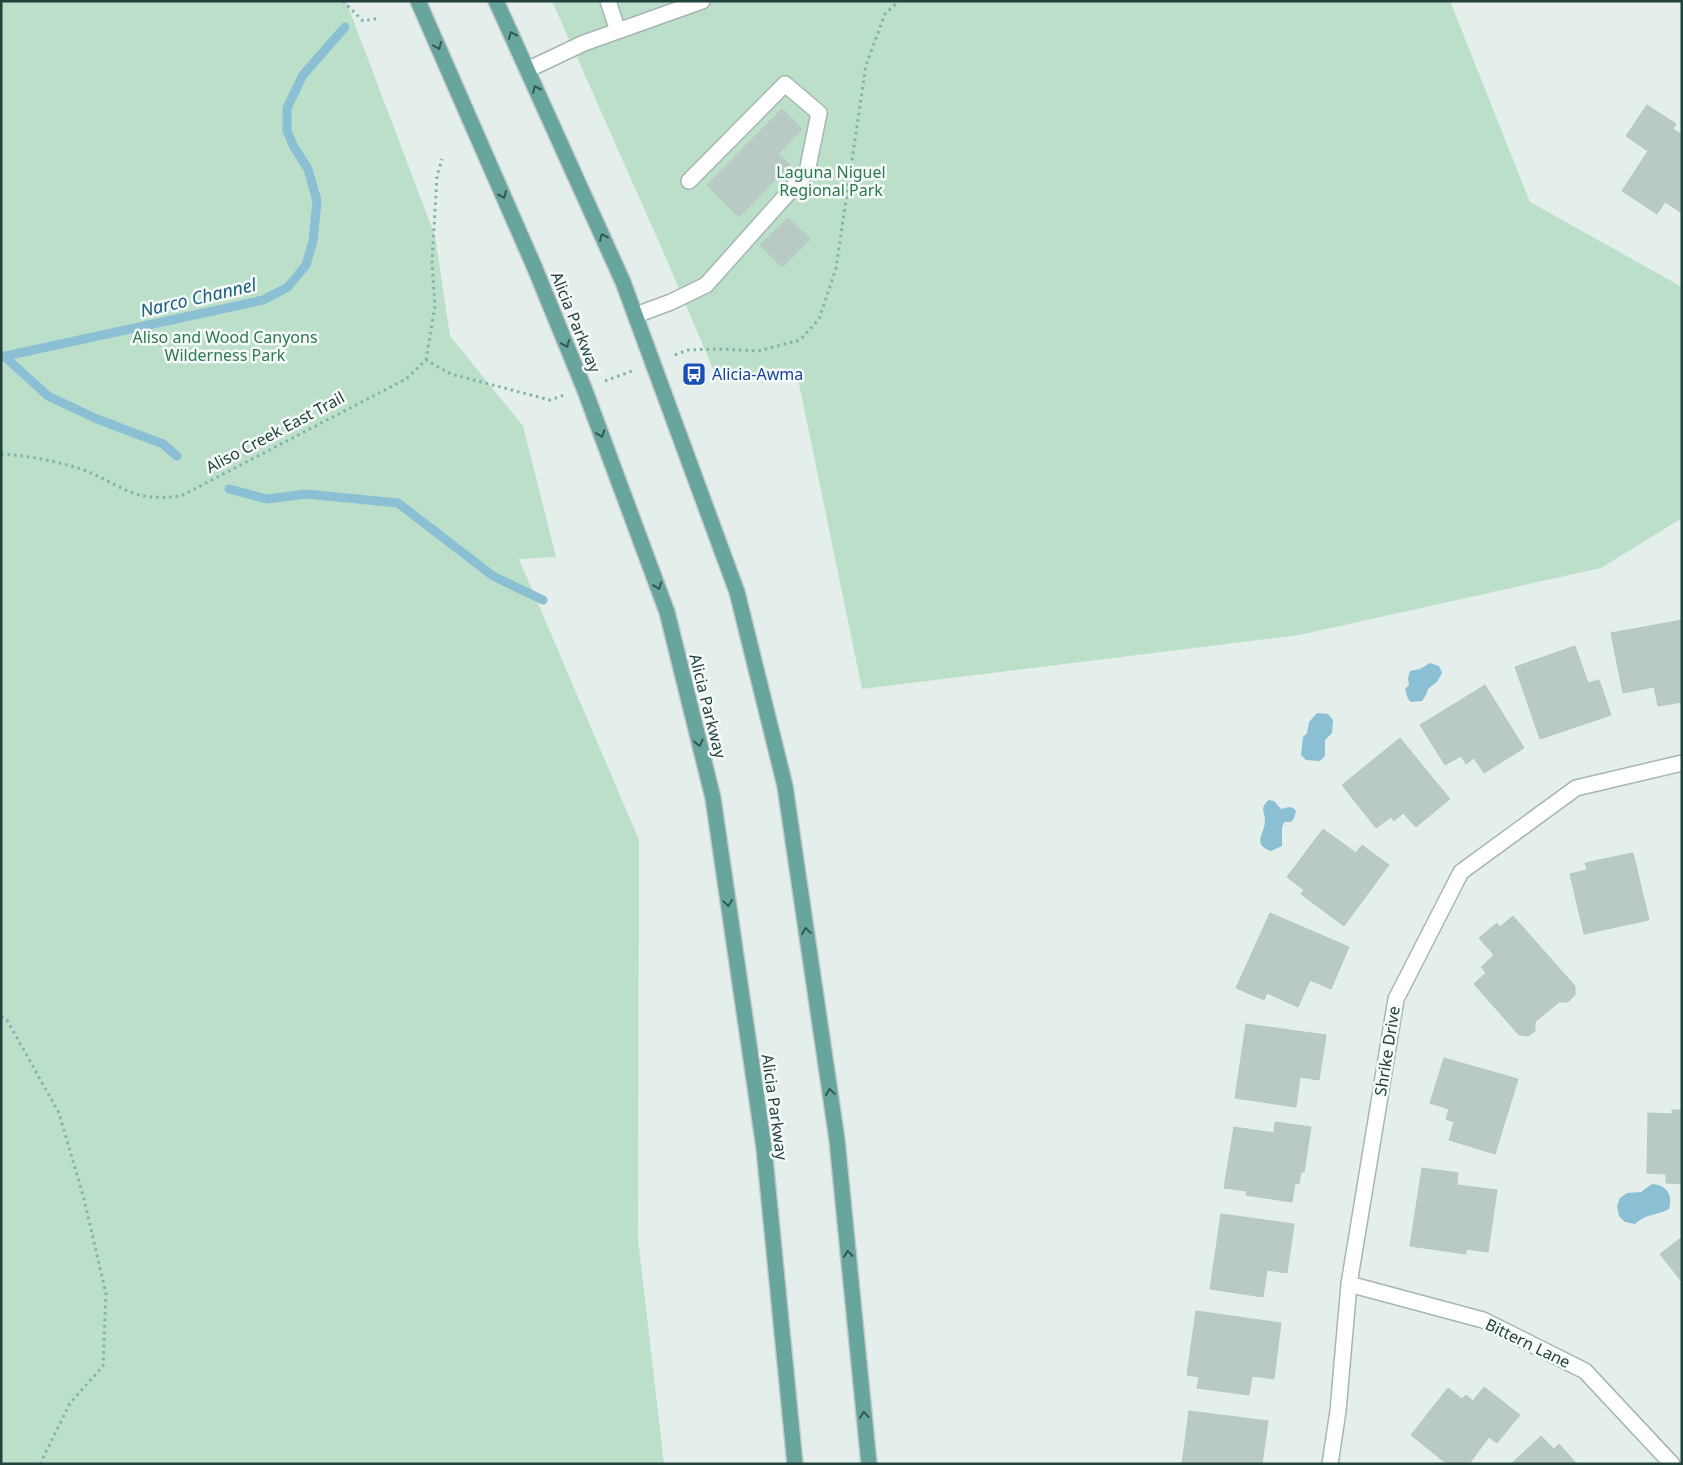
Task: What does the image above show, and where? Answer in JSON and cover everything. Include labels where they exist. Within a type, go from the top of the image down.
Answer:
[{"type":"main road","name":"Alicia Parkway","points":[[418,1],[534,266],[584,388],[667,612],[713,798],[764,1148],[795,1464]]},
{"type":"main road","points":[[496,1],[623,282],[737,592],[785,786],[837,1140],[869,1464]]},
{"type":"street","points":[[608,1],[618,31]]},
{"type":"street","points":[[527,70],[584,43],[702,1]]},
{"type":"street","points":[[636,315],[671,302],[706,285],[807,172],[818,113],[785,84],[689,181]]},
{"type":"street","name":"Shrike Drive","points":[[1330,1464],[1338,1411],[1349,1284],[1396,999],[1461,872],[1576,788],[1682,763]]},
{"type":"street","name":"Bittern Lane","points":[[1349,1284],[1483,1320],[1585,1371],[1672,1464]]},
{"type":"path","points":[[343,1],[363,21],[380,18]]},
{"type":"path","points":[[442,159],[437,176],[432,263],[435,306],[426,360],[451,374],[550,400],[687,350],[758,351],[800,340],[819,319],[836,268],[866,65],[885,14],[899,1]]},
{"type":"path","name":"Aliso Creek East Trail","points":[[1,454],[54,461],[85,471],[133,493],[150,498],[181,496],[406,379],[426,360]]},
{"type":"path","points":[[1,1017],[7,1020],[59,1113],[84,1199],[106,1294],[103,1366],[70,1403],[40,1464]]},
{"type":"green space","name":"Aliso and Wood Canyons Wilderness Park","points":[[1,1],[346,1],[435,236],[450,336],[523,426],[556,557],[519,559],[639,840],[638,1239],[664,1464],[1,1464]]},
{"type":"green space","name":"Laguna Niguel Regional Park","points":[[552,1],[1450,1],[1530,202],[1682,287],[1682,518],[1601,568],[1299,635],[862,689],[796,369],[719,383],[666,258]]},
{"type":"water","points":[[1430,663],[1439,666],[1442,673],[1437,682],[1428,689],[1422,701],[1411,702],[1405,689],[1409,685],[1410,671],[1420,669]]},
{"type":"water","points":[[1317,713],[1328,714],[1333,720],[1332,733],[1325,740],[1325,756],[1320,761],[1306,760],[1301,755],[1303,737],[1307,733],[1309,722]]},
{"type":"water","points":[[1269,800],[1274,801],[1281,809],[1289,807],[1296,811],[1291,822],[1284,822],[1282,846],[1271,851],[1260,842],[1265,821],[1263,808]]},
{"type":"water","points":[[1652,1184],[1662,1186],[1668,1191],[1670,1199],[1669,1209],[1648,1216],[1635,1224],[1625,1222],[1619,1216],[1617,1206],[1620,1198],[1627,1193],[1641,1192]]},
{"type":"building","points":[[1647,105],[1676,124],[1673,129],[1682,135],[1682,213],[1665,202],[1657,214],[1622,191],[1648,151],[1626,136]]},
{"type":"building","points":[[782,109],[802,129],[778,154],[790,165],[739,217],[707,185]]},
{"type":"building","points":[[788,218],[810,239],[782,267],[760,245]]},
{"type":"building","points":[[1682,620],[1682,702],[1658,706],[1654,687],[1623,693],[1611,633]]},
{"type":"building","points":[[1575,646],[1588,683],[1599,680],[1611,715],[1540,739],[1515,667]]},
{"type":"building","points":[[1485,685],[1524,748],[1484,773],[1474,758],[1466,764],[1461,756],[1445,765],[1420,725]]},
{"type":"building","points":[[1400,738],[1450,799],[1416,827],[1403,813],[1394,821],[1391,817],[1376,828],[1342,785]]},
{"type":"building","points":[[1323,829],[1356,853],[1362,845],[1389,865],[1344,926],[1301,894],[1304,890],[1287,877]]},
{"type":"building","points":[[1633,853],[1649,920],[1584,934],[1570,874],[1587,870],[1585,863]]},
{"type":"building","points":[[1270,913],[1349,947],[1331,989],[1310,980],[1298,1007],[1267,993],[1264,1000],[1236,988]]},
{"type":"building","points":[[1513,916],[1575,986],[1575,995],[1568,1002],[1559,1002],[1535,1022],[1535,1031],[1528,1036],[1519,1035],[1474,984],[1486,973],[1481,967],[1494,955],[1479,938],[1497,923],[1500,927]]},
{"type":"building","points":[[1246,1024],[1326,1035],[1319,1080],[1300,1077],[1296,1107],[1235,1098]]},
{"type":"building","points":[[1444,1058],[1518,1079],[1495,1154],[1449,1140],[1454,1122],[1446,1119],[1449,1109],[1430,1103]]},
{"type":"building","points":[[1672,1110],[1682,1110],[1682,1184],[1666,1183],[1666,1174],[1647,1173],[1648,1113],[1672,1114]]},
{"type":"building","points":[[1275,1122],[1311,1127],[1304,1172],[1301,1172],[1299,1184],[1295,1183],[1292,1202],[1246,1195],[1247,1191],[1224,1188],[1234,1127],[1274,1133]]},
{"type":"building","points":[[1422,1168],[1458,1173],[1457,1185],[1497,1190],[1488,1252],[1466,1249],[1466,1254],[1410,1246]]},
{"type":"building","points":[[1221,1214],[1294,1224],[1287,1273],[1267,1270],[1263,1297],[1210,1289]]},
{"type":"building","points":[[1682,1237],[1682,1282],[1660,1254]]},
{"type":"building","points":[[1196,1311],[1281,1323],[1274,1379],[1252,1376],[1249,1395],[1197,1388],[1199,1377],[1187,1375]]},
{"type":"building","points":[[1484,1387],[1520,1415],[1497,1443],[1489,1437],[1469,1464],[1447,1464],[1411,1435],[1448,1388],[1462,1399],[1466,1395],[1473,1401]]},
{"type":"building","points":[[1189,1411],[1268,1421],[1262,1464],[1182,1464]]},
{"type":"building","points":[[1541,1436],[1554,1449],[1559,1444],[1577,1464],[1511,1464]]},
{"type":"waterway","name":"Narco Channel","points":[[1,357],[263,300],[288,287],[306,265],[313,241],[317,201],[308,169],[294,147],[287,131],[287,108],[303,75],[345,27]]},
{"type":"waterway","points":[[4,356],[48,396],[97,419],[163,444],[177,456]]},
{"type":"waterway","points":[[229,489],[267,499],[306,494],[398,503],[493,576],[543,600]]},
{"type":"place","name":"Alicia-Awma","points":[[694,374]]}]
